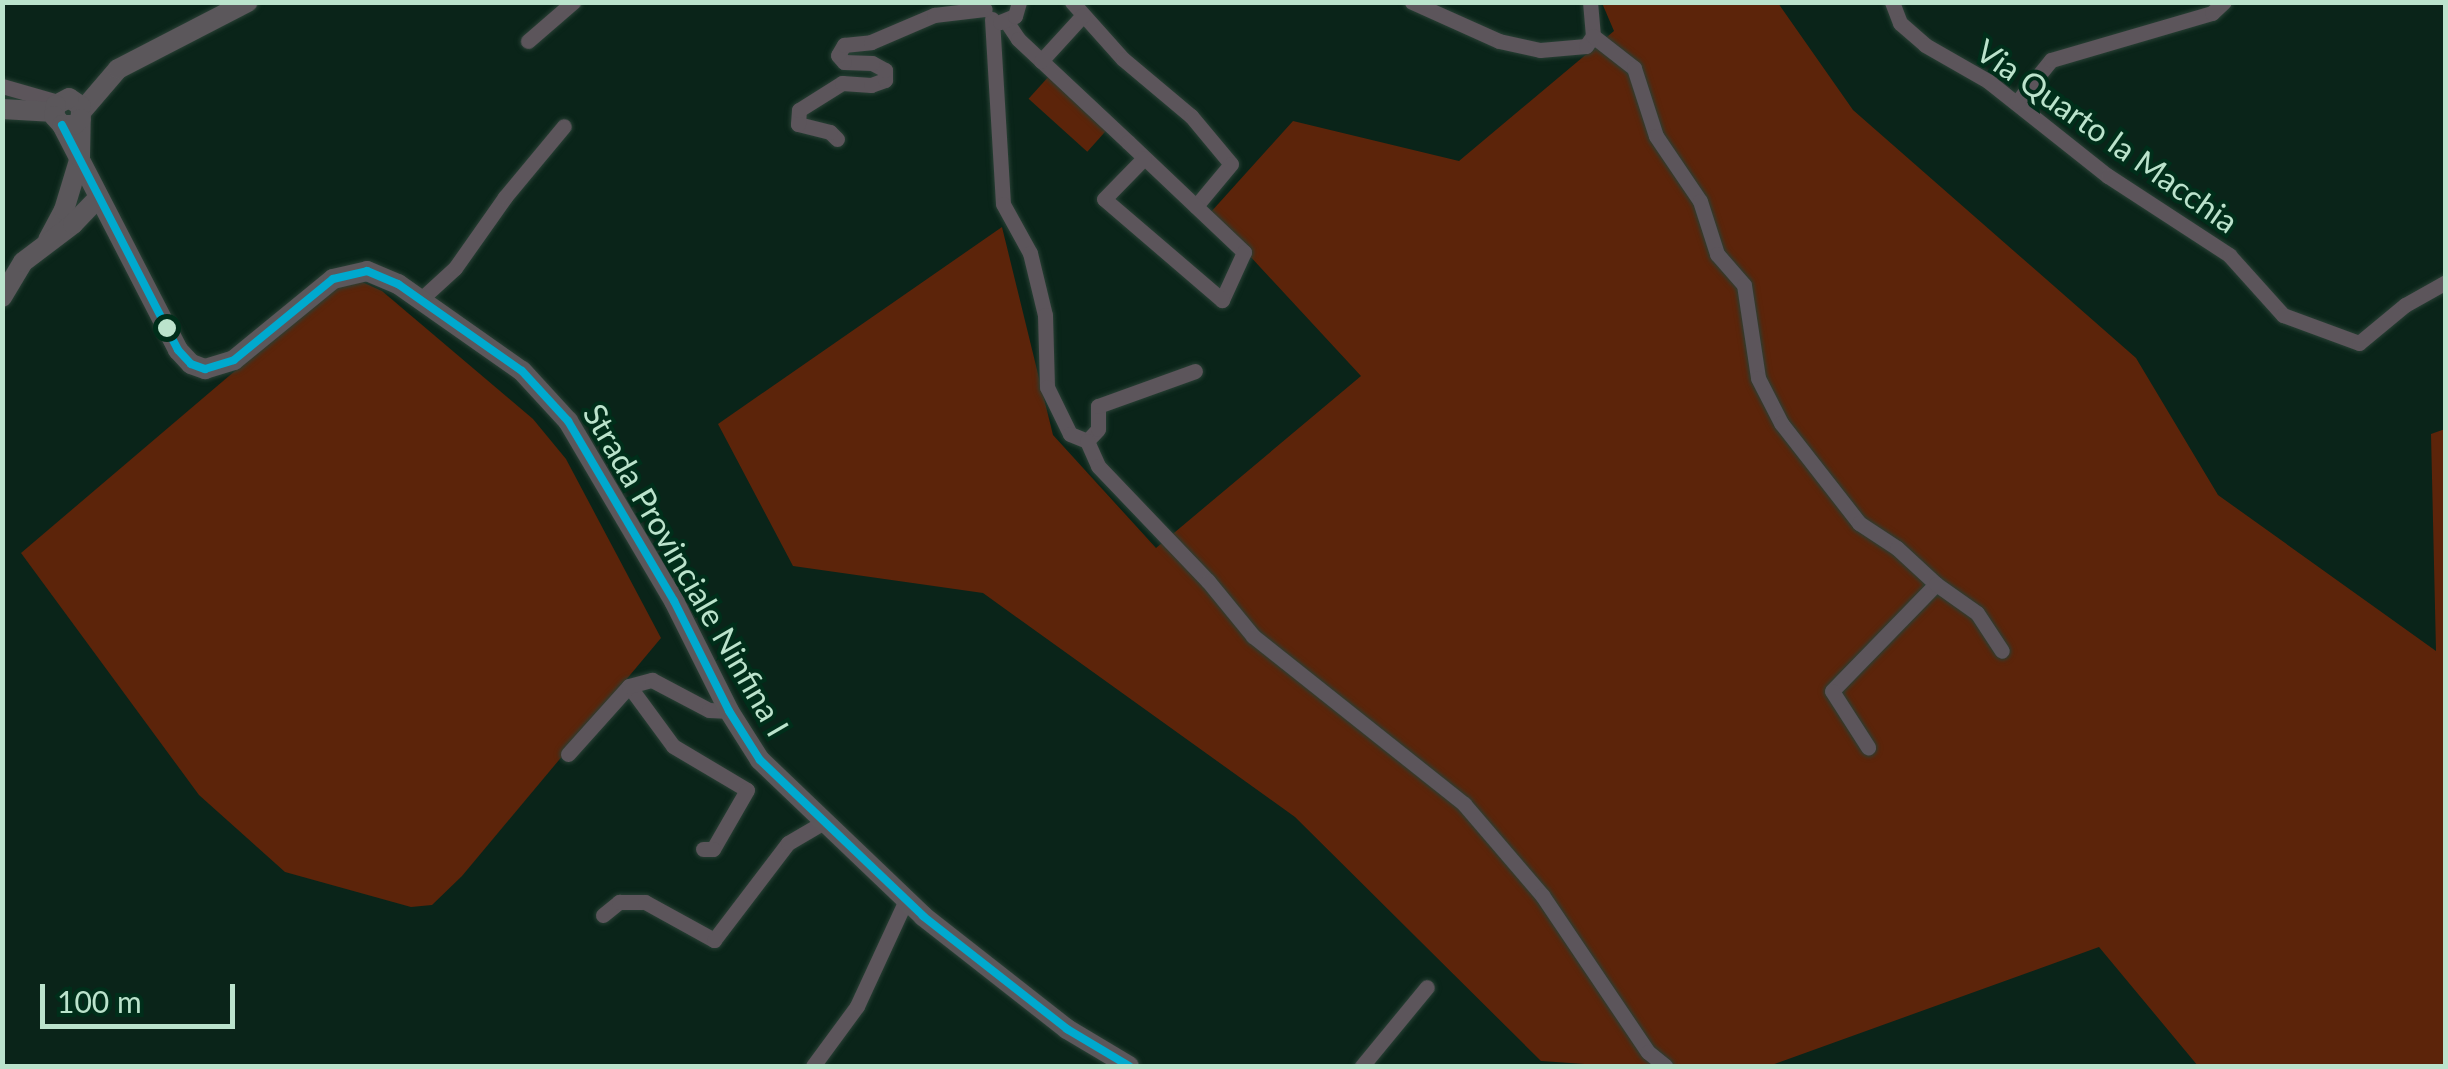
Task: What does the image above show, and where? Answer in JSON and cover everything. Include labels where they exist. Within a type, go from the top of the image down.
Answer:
[{"type":"main road","points":[[2,110],[68,111],[118,69],[248,2]]},
{"type":"main road","points":[[68,111],[80,157],[68,217]]},
{"type":"main road","name":"Strada Provinciale Ninfina I","points":[[80,157],[110,224],[178,350],[191,364],[205,369],[246,352],[334,279],[349,272],[376,272],[522,371],[568,421],[674,601],[728,710],[760,760],[906,900],[993,974],[1114,1063]]},
{"type":"main road","points":[[2,297],[23,262],[68,217],[98,198]]},
{"type":"main road","points":[[68,217],[110,224]]},
{"type":"street","points":[[528,41],[573,2]]},
{"type":"street","points":[[837,139],[830,132],[798,124],[799,110],[842,83],[871,86],[885,80],[885,70],[872,62],[844,62],[838,55],[844,45],[871,42],[934,15],[1016,16],[1019,2]]},
{"type":"street","points":[[1412,2],[1485,36],[1540,50],[1586,46],[1592,36],[1590,2]]},
{"type":"street","name":"Via Quarto la Macchia","points":[[1892,2],[1900,23],[1924,46],[2017,102],[2108,176],[2228,255],[2283,315],[2315,330],[2360,343],[2404,306],[2446,282]]},
{"type":"street","points":[[2017,102],[2052,60],[2212,13],[2224,2]]},
{"type":"street","points":[[1041,61],[1078,9],[1123,59],[1190,116],[1232,164],[1196,206]]},
{"type":"street","points":[[992,13],[1244,252],[1222,300],[1104,199],[1144,158]]},
{"type":"street","points":[[992,13],[1003,204],[1030,253],[1045,315],[1047,387],[1070,434],[1087,441],[1098,466],[1208,581],[1253,636],[1464,804],[1542,895],[1648,1052],[1665,1066]]},
{"type":"street","points":[[1592,36],[1634,68],[1656,136],[1700,202],[1716,254],[1744,285],[1758,378],[1781,424],[1859,523],[1897,548],[1936,584],[1977,613],[2002,651]]},
{"type":"street","points":[[2,86],[68,111]]},
{"type":"street","points":[[420,300],[455,268],[505,197],[564,126]]},
{"type":"street","points":[[1087,441],[1098,430],[1098,406],[1194,370]]},
{"type":"street","points":[[1868,747],[1832,691],[1936,584]]},
{"type":"street","points":[[568,754],[629,686],[652,680],[709,710],[728,710]]},
{"type":"street","points":[[629,686],[673,746],[747,790],[713,849],[703,849]]},
{"type":"street","points":[[603,914],[619,902],[646,902],[714,940],[788,844],[824,822]]},
{"type":"street","points":[[813,1066],[858,1006],[906,900]]},
{"type":"street","points":[[1362,1066],[1427,987]]},
{"type":"shaded area","points":[[1602,3],[1778,3],[1853,110],[2136,358],[2218,495],[2436,651],[2431,434],[2445,429],[2445,1066],[2198,1066],[2099,947],[1769,1066],[1614,1066],[1541,1061],[1295,817],[983,593],[793,566],[718,424],[1002,227],[1053,435],[1156,548],[1361,376],[1210,213],[1293,121],[1459,161],[1614,31]]},
{"type":"shaded area","points":[[1050,75],[1109,128],[1087,152],[1029,99]]},
{"type":"shaded area","points":[[358,280],[382,291],[533,419],[566,459],[661,638],[462,876],[432,905],[411,907],[285,872],[199,795],[21,553],[336,285]]},
{"type":"transit line","points":[[62,125],[178,350],[191,364],[205,369],[234,360],[333,279],[367,271],[398,284],[522,371],[568,421],[674,601],[729,711],[760,760],[923,916],[1067,1029],[1129,1066]]}]
